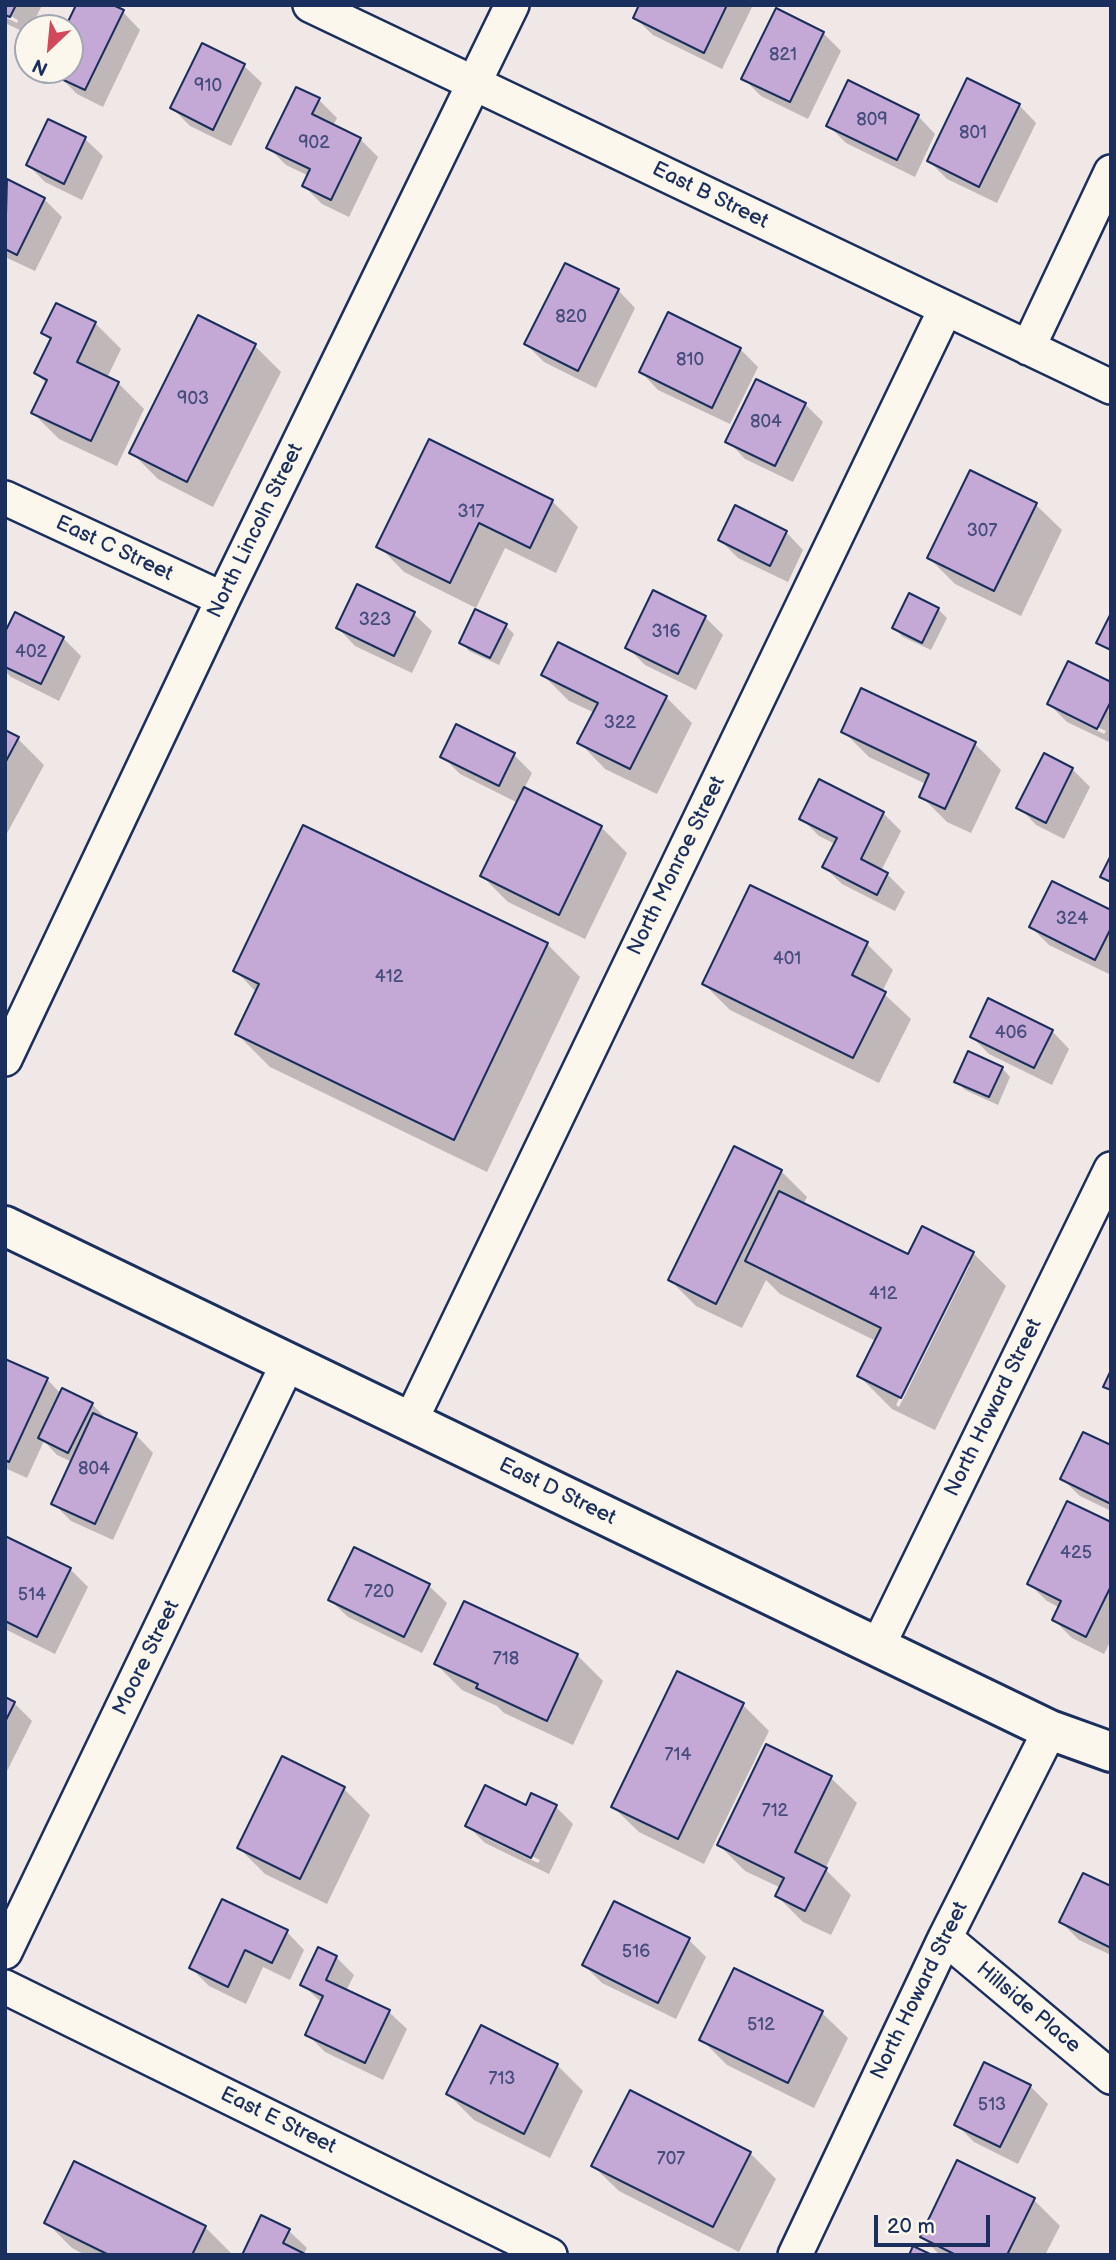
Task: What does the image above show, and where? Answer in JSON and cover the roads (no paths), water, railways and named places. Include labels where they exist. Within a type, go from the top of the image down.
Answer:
[{"type":"street","name":"East B Street","points":[[310,5],[1111,387]]},
{"type":"street","name":"North Lincoln Street","points":[[5,1059],[223,599],[512,5]]},
{"type":"street","points":[[1028,348],[1111,172]]},
{"type":"street","name":"North Monroe Street","points":[[410,1422],[945,310]]},
{"type":"street","name":"East C Street","points":[[5,498],[223,599]]},
{"type":"street","name":"North Howard Street","points":[[878,1646],[1111,1169]]},
{"type":"street","name":"East D Street","points":[[5,1226],[1050,1730],[1111,1752]]},
{"type":"street","name":"Moore Street","points":[[5,1952],[288,1363]]},
{"type":"street","name":"North Howard Street","points":[[795,2255],[945,1938],[1050,1730]]},
{"type":"street","name":"Hillside Place","points":[[945,1938],[1111,2077]]},
{"type":"street","name":"East E Street","points":[[5,1987],[550,2255]]}]
